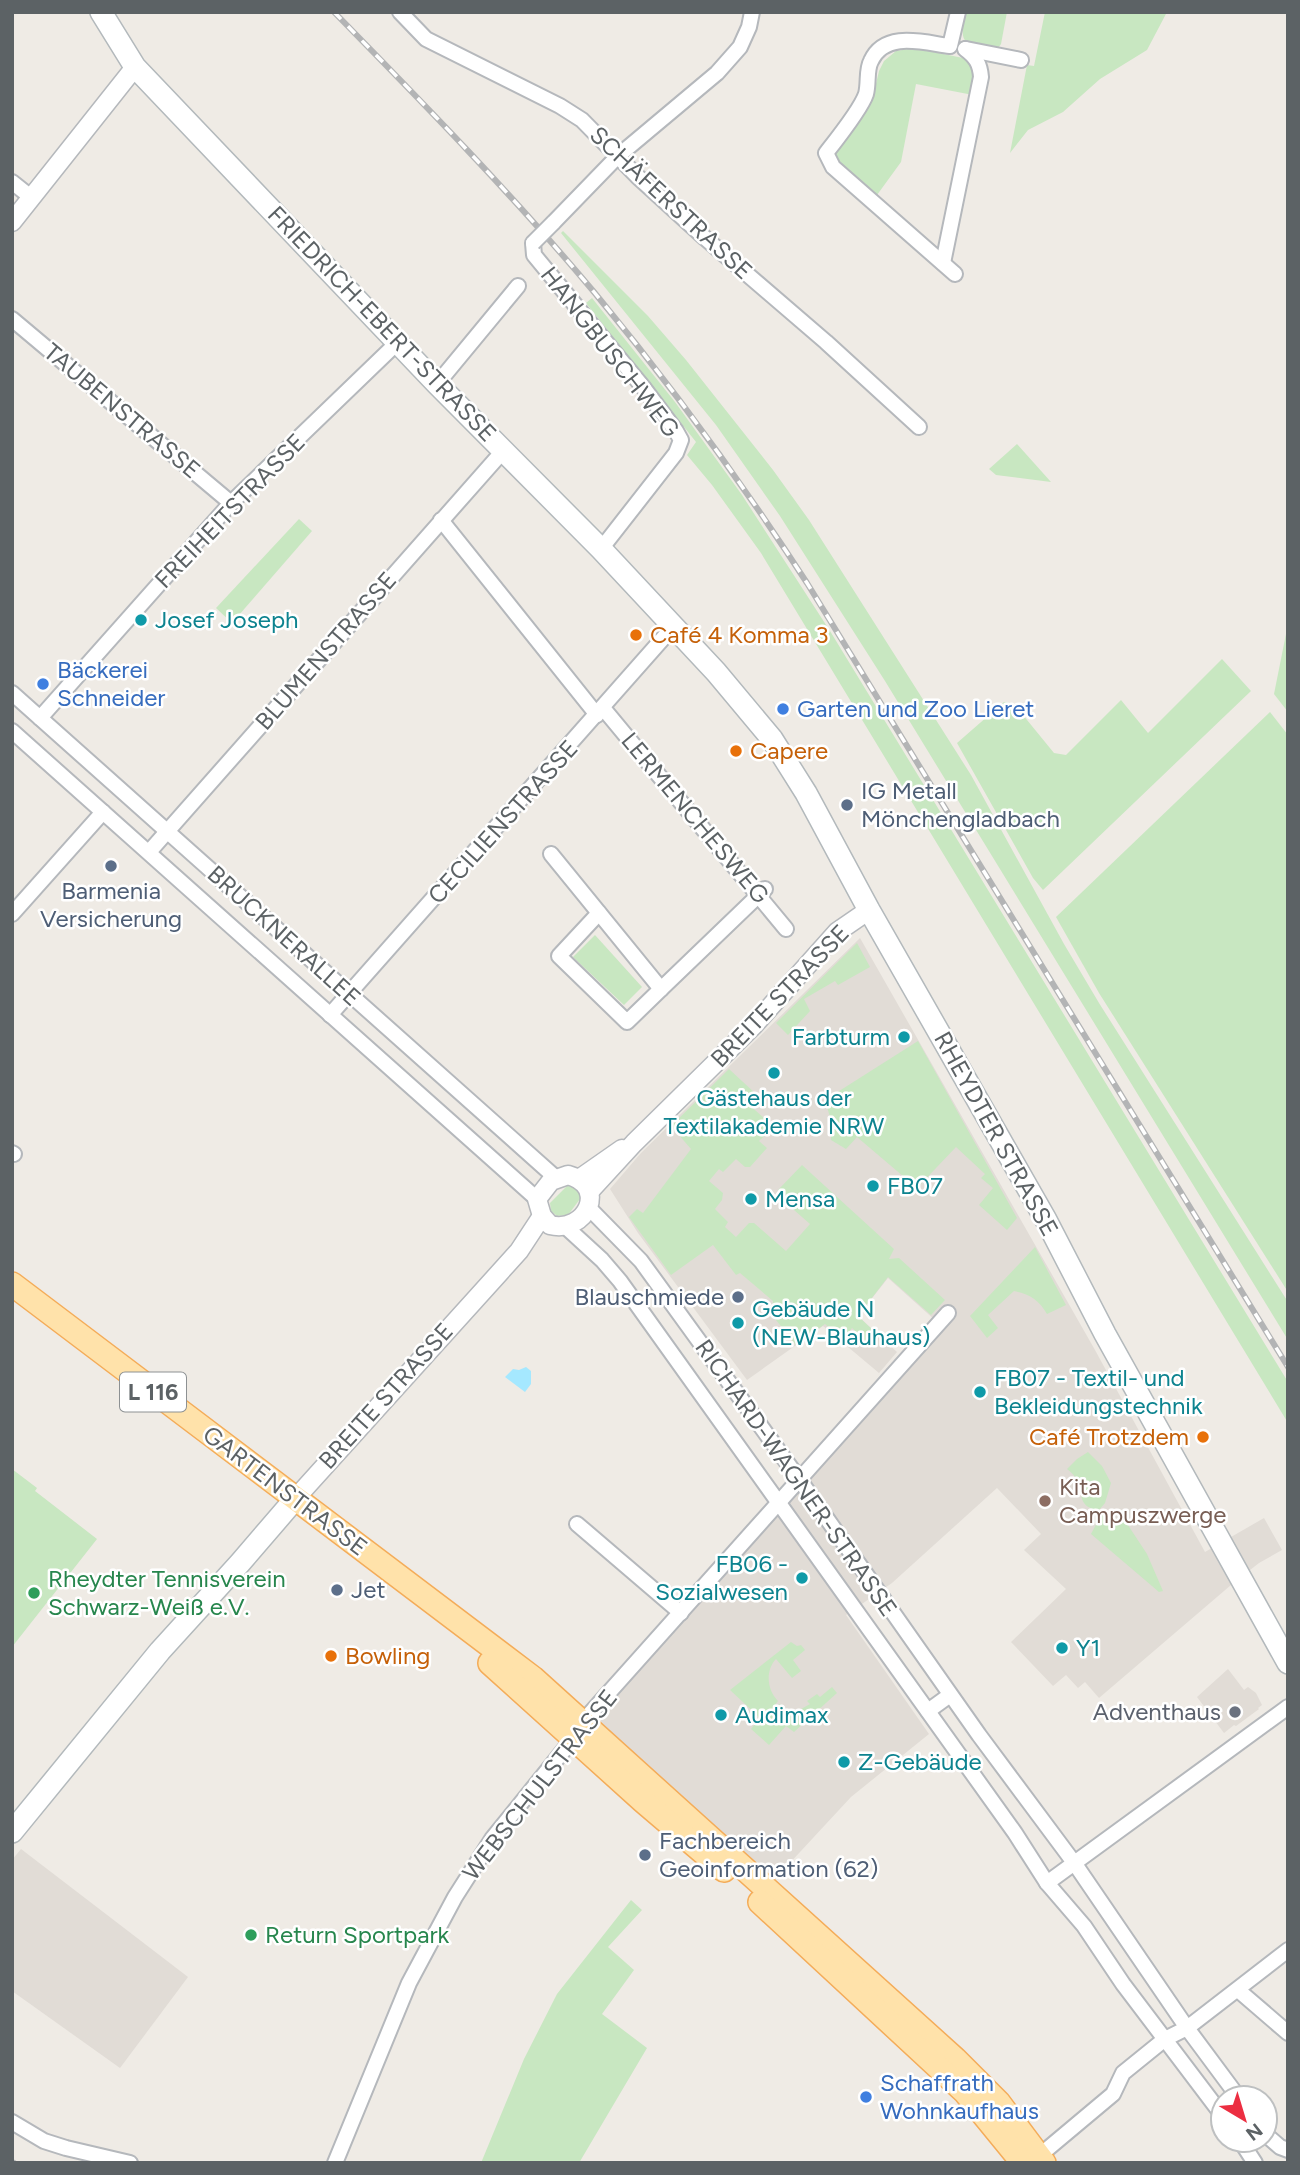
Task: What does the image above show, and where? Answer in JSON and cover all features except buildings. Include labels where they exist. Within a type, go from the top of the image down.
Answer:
[{"type":"main road","name":"FRIEDRICH-EBERT-STRASSE","points":[[101,12],[135,67],[437,384],[601,549],[673,627]]},
{"type":"main road","name":"RHEYDTER STRASSE","points":[[673,627],[746,705],[772,739],[806,793],[869,910],[1046,1220],[1105,1334],[1288,1663]]},
{"type":"main road","name":"GARTENSTRASSE","points":[[12,1284],[445,1627],[489,1653],[581,1726]]},
{"type":"main road","name":"GARTENSTRASSE","points":[[12,1300],[290,1505]]},
{"type":"main road","name":"BREITE STRASSE","points":[[12,1832],[142,1672],[290,1505]]},
{"type":"main road","name":"L 116","points":[[581,1726],[643,1801],[747,1890],[940,2068],[1005,2138],[1035,2161]]},
{"type":"main road","name":"L 116","points":[[581,1726],[955,2059],[999,2103],[1035,2161]]},
{"type":"street","name":"SCHÄFERSTRASSE","points":[[400,12],[426,38],[560,106],[582,120],[705,238],[826,342],[919,427]]},
{"type":"street","name":"HANGBUSCHWEG","points":[[601,549],[676,453],[680,436],[534,255],[533,243],[618,156],[717,73],[740,47],[752,12]]},
{"type":"street","points":[[958,12],[958,48]]},
{"type":"street","points":[[955,274],[833,167],[826,153],[866,95],[870,61],[889,43],[906,40],[1021,60]]},
{"type":"street","points":[[943,263],[981,77],[980,65],[973,55],[958,48]]},
{"type":"street","points":[[12,222],[135,67]]},
{"type":"street","points":[[12,182],[32,198]]},
{"type":"street","points":[[437,384],[517,286]]},
{"type":"street","name":"TAUBENSTRASSE","points":[[12,319],[231,503]]},
{"type":"street","name":"FREIHEITSTRASSE","points":[[40,718],[231,503],[398,342]]},
{"type":"street","name":"BLUMENSTRASSE","points":[[149,852],[504,450]]},
{"type":"street","name":"LERMENCHESWEG","points":[[441,520],[600,712],[762,892],[786,929]]},
{"type":"street","name":"CECILIENSTRASSE","points":[[330,1015],[673,627]]},
{"type":"street","name":"BRUCKNERALLEE","points":[[12,693],[556,1178]]},
{"type":"street","name":"BRUCKNERALLEE","points":[[12,731],[330,1015],[549,1217],[602,1260],[620,1281]]},
{"type":"street","points":[[12,914],[103,812]]},
{"type":"street","points":[[551,854],[661,989]]},
{"type":"street","points":[[599,913],[559,956],[627,1022],[762,892]]},
{"type":"street","name":"BREITE STRASSE","points":[[586,1193],[611,1155],[634,1143],[754,1025],[837,932],[869,910]]},
{"type":"street","points":[[568,1175],[586,1193],[579,1219],[549,1217],[544,1188],[556,1178],[568,1175]]},
{"type":"street","name":"RICHARD-WAGNER-STRASSE","points":[[586,1193],[641,1261],[799,1479],[950,1695],[1075,1864],[1229,2084]]},
{"type":"street","name":"BREITE STRASSE","points":[[290,1505],[549,1217]]},
{"type":"street","name":"RICHARD-WAGNER-STRASSE","points":[[620,1281],[1015,1833],[1047,1883],[1084,1926],[1209,2097]]},
{"type":"street","name":"WEBSCHULSTRASSE","points":[[335,2163],[409,1983],[455,1897],[492,1839],[581,1726],[948,1313]]},
{"type":"street","points":[[577,1524],[681,1613]]},
{"type":"street","points":[[928,1711],[950,1695]]},
{"type":"street","points":[[1047,1883],[1288,1707]]},
{"type":"street","points":[[1035,2161],[1113,2094],[1123,2073],[1165,2039],[1187,2028],[1238,1990],[1288,1950]]},
{"type":"street","points":[[1238,1990],[1288,2033]]},
{"type":"street","points":[[12,2122],[44,2141],[130,2163]]},
{"type":"shaded area","points":[[860,938],[1095,1350],[1205,1552],[1264,1518],[1282,1550],[1259,1563],[1231,1585],[1099,1698],[1085,1682],[1078,1688],[1066,1675],[1053,1686],[1011,1642],[1066,1589],[1024,1550],[1041,1534],[997,1488],[892,1583],[846,1615],[929,1734],[851,1797],[775,1879],[594,1720],[591,1707],[936,1321],[888,1278],[858,1316],[897,1352],[879,1373],[823,1326],[747,1380],[638,1233],[610,1189],[641,1153]]},
{"type":"shaded area","points":[[1228,1669],[1244,1690],[1248,1687],[1256,1693],[1262,1705],[1224,1733],[1197,1697]]},
{"type":"shaded area","points":[[21,1849],[188,1977],[120,2068],[12,1991],[12,1860]]},
{"type":"green space","points":[[966,12],[1007,12],[1001,44],[996,51],[966,42],[963,23]]},
{"type":"green space","points":[[1045,12],[1167,12],[1147,50],[1100,79],[1063,112],[1028,130],[1010,153],[1027,65],[1034,66]]},
{"type":"green space","points":[[914,48],[968,59],[977,70],[973,95],[916,84],[901,162],[877,195],[839,164],[833,151],[874,92],[884,61],[896,51]]},
{"type":"green space","points":[[563,231],[648,316],[686,360],[809,520],[971,775],[1099,1003],[1288,1302],[1288,1340],[885,681],[780,516],[716,425],[561,233]]},
{"type":"green space","points":[[592,298],[675,402],[742,495],[830,631],[1288,1382],[1288,1423],[761,553],[687,455],[696,442],[586,303]]},
{"type":"green space","points":[[1017,444],[1051,482],[996,475],[989,469]]},
{"type":"green space","points":[[299,519],[312,531],[232,623],[216,608]]},
{"type":"green space","points":[[1288,624],[1288,712],[1274,694]]},
{"type":"green space","points":[[1222,659],[1251,691],[1043,890],[1033,878],[957,743],[1004,702],[1014,704],[1054,753],[1066,755],[1121,700],[1148,733]]},
{"type":"green space","points":[[1270,712],[1288,735],[1288,1292],[1099,993],[1056,917]]},
{"type":"green space","points":[[595,935],[642,987],[624,1005],[573,957]]},
{"type":"green space","points":[[857,943],[870,967],[838,985],[835,981],[804,999],[810,1011],[788,1035],[776,1023]]},
{"type":"green space","points":[[918,1041],[1017,1218],[1007,1230],[979,1205],[993,1188],[981,1178],[985,1174],[956,1147],[917,1188],[857,1137],[846,1149],[831,1140],[830,1117],[825,1100]]},
{"type":"green space","points":[[729,1069],[756,1094],[747,1103],[774,1127],[759,1141],[767,1148],[750,1167],[745,1167],[736,1159],[723,1172],[719,1169],[709,1181],[723,1193],[722,1200],[715,1209],[728,1222],[725,1227],[736,1237],[749,1223],[754,1223],[786,1251],[810,1224],[778,1196],[778,1190],[802,1165],[894,1249],[889,1259],[899,1258],[945,1300],[931,1315],[888,1277],[858,1316],[877,1334],[868,1343],[852,1328],[843,1340],[825,1324],[796,1345],[772,1315],[773,1301],[740,1273],[736,1275],[713,1245],[671,1275],[629,1217],[637,1209],[643,1213],[691,1149],[671,1126]]},
{"type":"green space","points":[[567,1186],[577,1190],[580,1199],[568,1215],[557,1216],[551,1211],[550,1203]]},
{"type":"green space","points":[[1035,1247],[1066,1305],[1047,1314],[1034,1298],[1014,1291],[988,1315],[998,1328],[987,1338],[970,1316]]},
{"type":"green space","points":[[1088,1452],[1102,1466],[1111,1483],[1105,1503],[1099,1510],[1085,1504],[1074,1475],[1067,1469]]},
{"type":"green space","name":"Rheydter Tennisverein Schwarz-Weiß e.V.","points":[[12,1469],[37,1488],[35,1491],[97,1539],[12,1647]]},
{"type":"green space","points":[[1108,1513],[1104,1518],[1113,1525],[1122,1516],[1147,1554],[1163,1591],[1159,1592],[1091,1534],[1101,1515]]},
{"type":"green space","points":[[791,1642],[797,1646],[801,1645],[805,1650],[793,1660],[801,1671],[792,1678],[776,1659],[772,1664],[769,1680],[774,1697],[778,1701],[775,1705],[780,1704],[788,1712],[794,1713],[810,1704],[807,1701],[817,1694],[820,1697],[832,1687],[837,1693],[794,1732],[786,1726],[769,1745],[751,1729],[760,1718],[730,1690]]},
{"type":"green space","points":[[631,1900],[642,1910],[608,1947],[634,1970],[602,2014],[647,2048],[579,2163],[481,2163],[524,2059],[557,1994]]},
{"type":"water","points":[[526,1367],[531,1371],[531,1384],[525,1392],[505,1377],[513,1369]]},
{"type":"railway","points":[[334,12],[467,149],[563,256],[650,362],[731,471],[807,583],[1288,1367]]},
{"type":"place","name":"Josef Joseph","points":[[141,620]]},
{"type":"place","name":"Café 4 Komma 3","points":[[636,635]]},
{"type":"place","name":"Bäckerei Schneider","points":[[43,684]]},
{"type":"place","name":"Garten und Zoo Lieret","points":[[783,709]]},
{"type":"place","name":"Capere","points":[[736,751]]},
{"type":"place","name":"IG Metall Mönchengladbach","points":[[847,805]]},
{"type":"place","name":"Barmenia Versicherung","points":[[111,866]]},
{"type":"place","name":"Farbturm","points":[[904,1037]]},
{"type":"place","name":"Gästehaus der Textilakademie NRW","points":[[774,1073]]},
{"type":"place","name":"FB07","points":[[873,1186]]},
{"type":"place","name":"Mensa","points":[[751,1199]]},
{"type":"place","name":"Blauschmiede","points":[[738,1297]]},
{"type":"place","name":"Gebäude N (NEW-Blauhaus)","points":[[738,1323]]},
{"type":"place","name":"FB07 - Textil- und Bekleidungstechnik","points":[[980,1392]]},
{"type":"place","name":"Café Trotzdem","points":[[1203,1437]]},
{"type":"place","name":"Kita Campuszwerge","points":[[1045,1501]]},
{"type":"place","name":"FB06 - Sozialwesen","points":[[802,1578]]},
{"type":"place","name":"Jet","points":[[337,1590]]},
{"type":"place","name":"Rheydter Tennisverein Schwarz-Weiß e.V.","points":[[34,1593]]},
{"type":"place","name":"Y1","points":[[1062,1648]]},
{"type":"place","name":"Bowling","points":[[331,1656]]},
{"type":"place","name":"Adventhaus","points":[[1235,1712]]},
{"type":"place","name":"Audimax","points":[[721,1715]]},
{"type":"place","name":"Z-Gebäude","points":[[844,1762]]},
{"type":"place","name":"Fachbereich Geoinformation (62)","points":[[645,1855]]},
{"type":"place","name":"Return Sportpark","points":[[251,1935]]},
{"type":"place","name":"Schaffrath Wohnkaufhaus","points":[[866,2097]]}]
